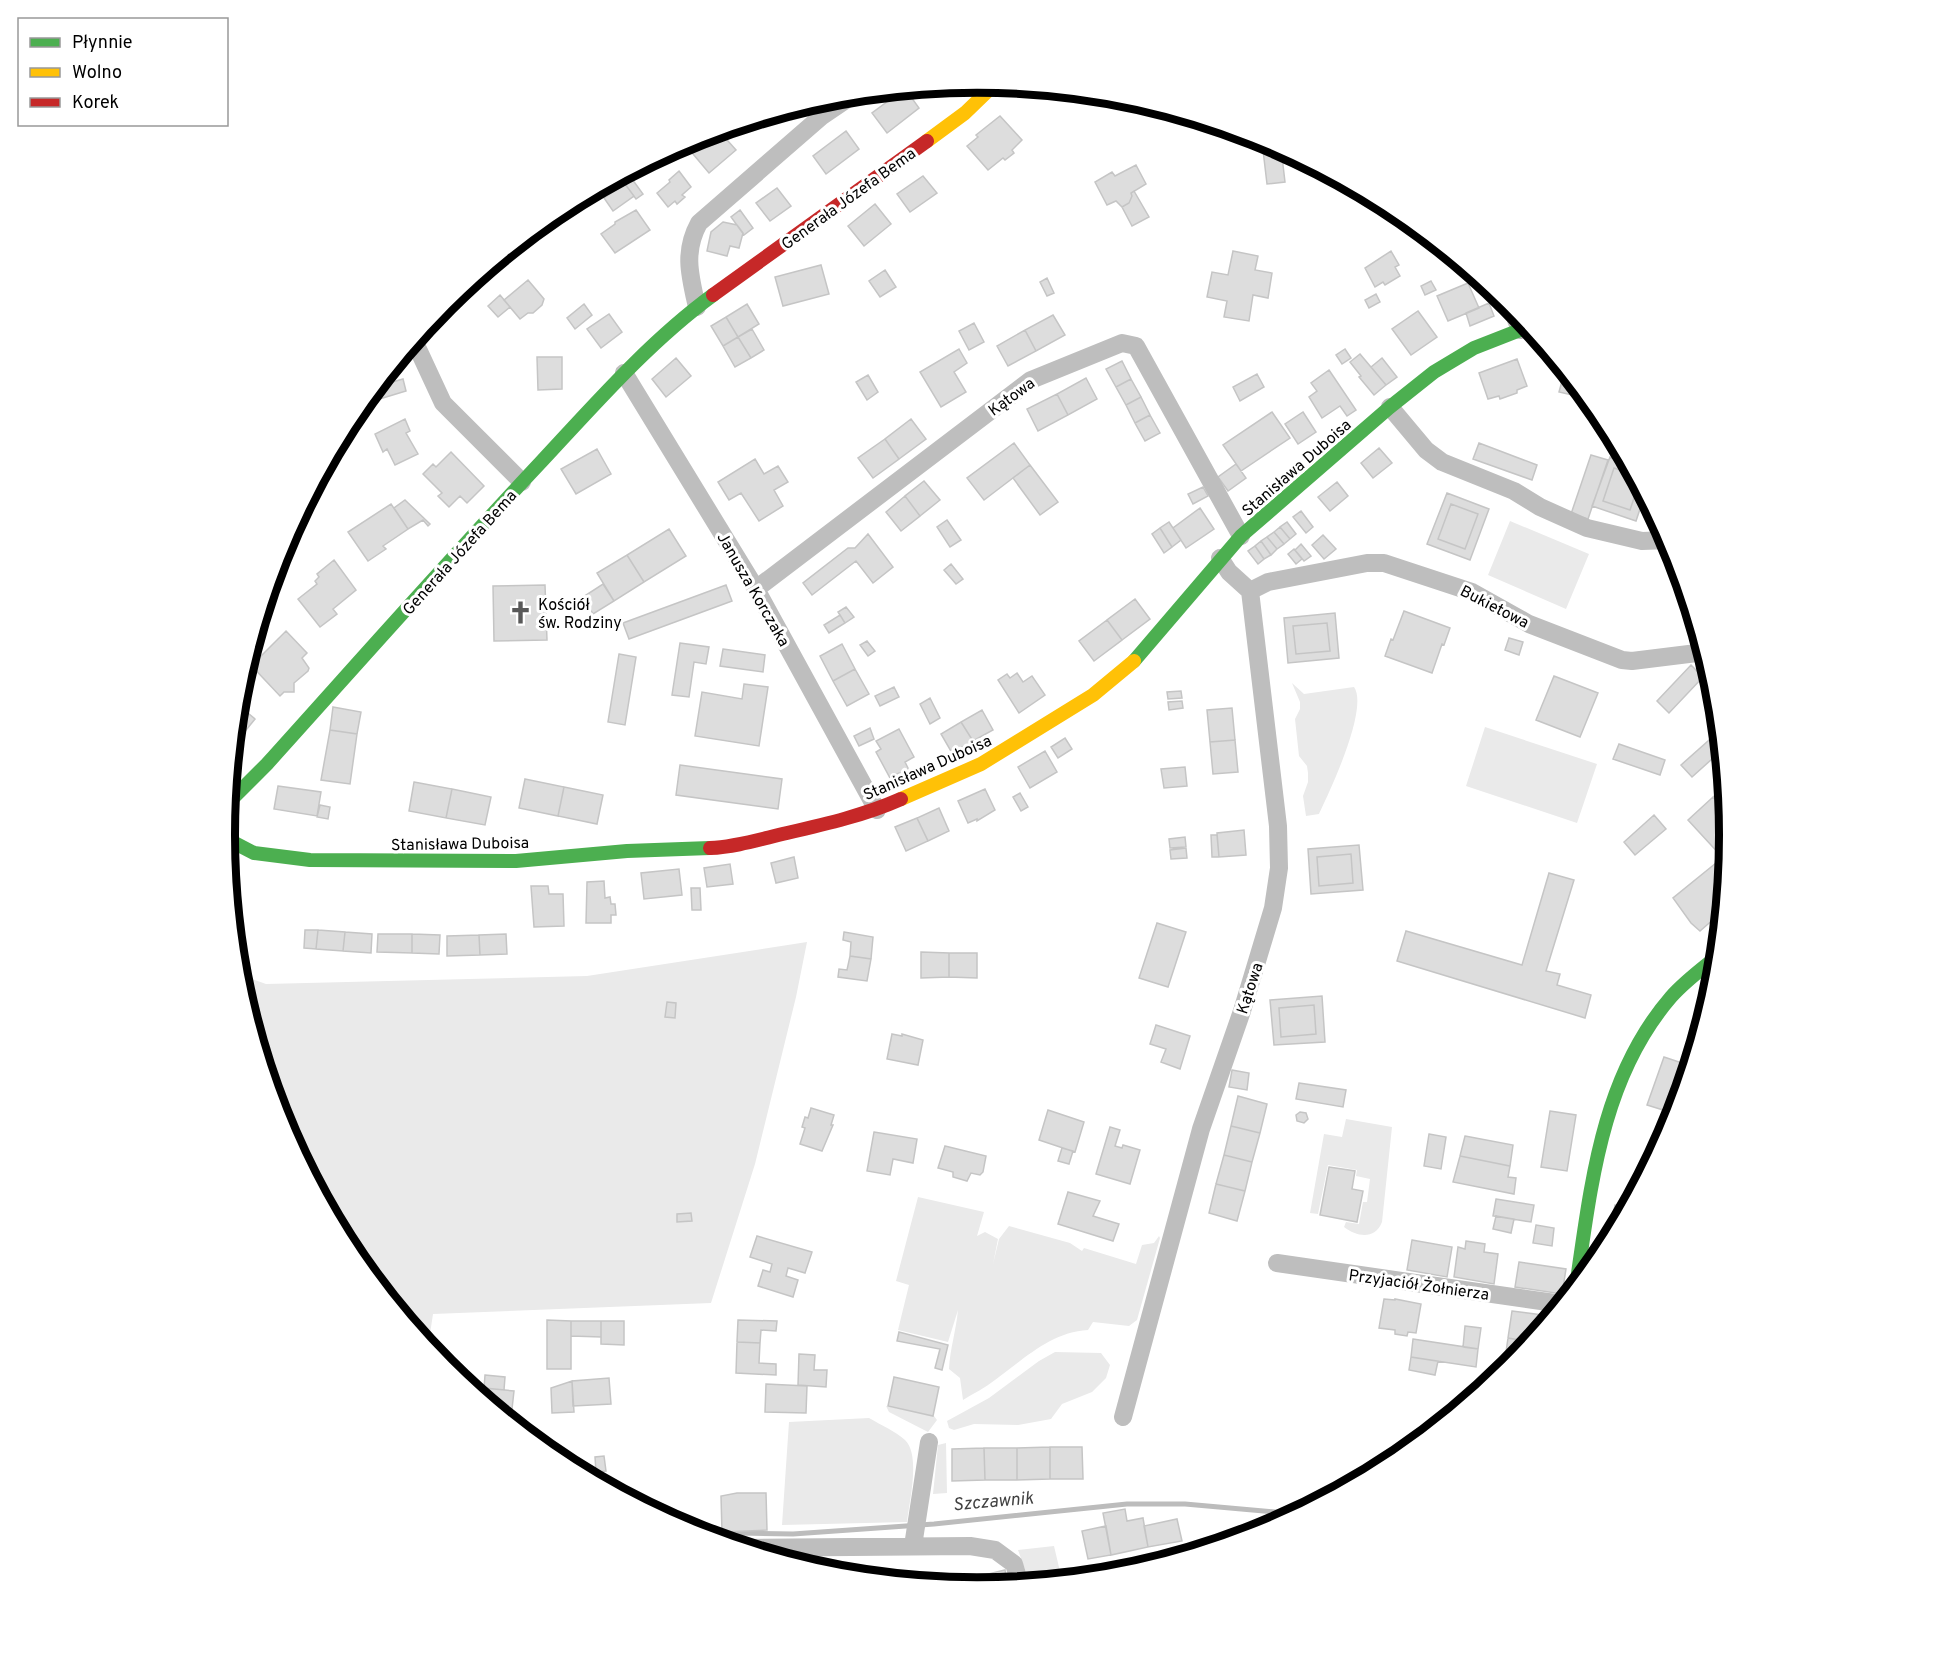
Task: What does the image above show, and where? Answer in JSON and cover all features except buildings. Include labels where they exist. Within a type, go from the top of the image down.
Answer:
[{"type":"street","name":"Generała Józefa Bema","points":[[237,794],[290,739],[522,482],[624,373],[697,307],[965,113],[985,93]]},
{"type":"street","points":[[697,307],[689,269],[691,238],[699,223],[822,116],[836,106]]},
{"type":"street","name":"Stanisława Duboisa","points":[[235,843],[254,853],[310,860],[516,861],[627,851],[729,847],[877,810],[981,764],[1093,695],[1131,664],[1241,536],[1390,407],[1434,372],[1474,348],[1522,331]]},
{"type":"street","name":"Kątowa","points":[[756,589],[1031,380],[1122,343],[1136,346],[1241,536]]},
{"type":"street","points":[[417,348],[443,403],[522,482]]},
{"type":"street","name":"Janusza Korczaka","points":[[624,373],[756,589],[877,810]]},
{"type":"street","points":[[1390,407],[1426,450],[1449,465],[1514,492],[1540,507],[1587,528],[1642,542],[1658,541]]},
{"type":"street","points":[[1220,558],[1229,572],[1250,591]]},
{"type":"street","name":"Bukietowa","points":[[1250,591],[1268,582],[1367,563],[1384,563],[1472,592],[1529,624],[1622,660],[1632,661],[1697,653]]},
{"type":"street","name":"Kątowa","points":[[1123,1417],[1201,1129],[1242,1011],[1273,908],[1279,868],[1278,826],[1250,591]]},
{"type":"street","points":[[1579,1272],[1601,1134],[1611,1099],[1624,1067],[1647,1027],[1671,997],[1709,964]]},
{"type":"street","name":"Przyjaciół Żołnierza","points":[[1276,1263],[1554,1303]]},
{"type":"street","points":[[915,1532],[929,1442]]},
{"type":"street","points":[[763,1546],[915,1532],[995,1550],[1014,1564],[1018,1576]]},
{"type":"shaded area","points":[[1510,521],[1589,554],[1566,609],[1488,575]]},
{"type":"shaded area","points":[[1292,683],[1304,694],[1354,687],[1357,698],[1356,712],[1346,750],[1319,814],[1306,816],[1303,796],[1308,782],[1308,773],[1307,766],[1299,756],[1295,719],[1300,709],[1300,702]]},
{"type":"shaded area","points":[[1485,727],[1597,764],[1577,823],[1466,786]]},
{"type":"shaded area","points":[[807,942],[796,997],[755,1164],[711,1303],[433,1314],[430,1337],[388,1288],[360,1248],[334,1207],[312,1164],[274,1074],[260,1028],[249,978],[266,984],[587,976]]},
{"type":"shaded area","points":[[1346,1119],[1392,1127],[1382,1222],[1375,1232],[1365,1235],[1354,1233],[1344,1227],[1346,1222],[1359,1224],[1363,1202],[1367,1202],[1370,1179],[1356,1176],[1357,1170],[1328,1165],[1318,1214],[1310,1213],[1324,1134],[1342,1137]]},
{"type":"shaded area","points":[[918,1197],[984,1212],[977,1236],[985,1232],[998,1239],[993,1264],[999,1239],[1009,1226],[1070,1243],[1082,1251],[1084,1248],[1136,1264],[1142,1245],[1154,1243],[1159,1236],[1137,1320],[1129,1326],[1093,1322],[1088,1330],[1050,1341],[1027,1355],[987,1386],[963,1400],[960,1378],[949,1369],[958,1310],[948,1342],[898,1330],[909,1285],[896,1281]]},
{"type":"shaded area","points":[[1055,1352],[1101,1353],[1110,1365],[1106,1378],[1092,1392],[1062,1404],[1051,1419],[1018,1425],[974,1424],[954,1430],[949,1428],[947,1421],[989,1398]]},
{"type":"shaded area","points":[[886,1406],[934,1416],[937,1420],[928,1432],[889,1412]]},
{"type":"shaded area","points":[[869,1418],[901,1437],[910,1447],[913,1468],[907,1522],[782,1525],[789,1422]]},
{"type":"shaded area","points":[[946,1443],[947,1493],[933,1494],[938,1445]]},
{"type":"shaded area","points":[[1054,1546],[1060,1573],[1027,1576],[1018,1550]]},
{"type":"waterway","name":"Szczawnik","points":[[723,1533],[793,1534],[934,1524],[1127,1504],[1185,1504],[1281,1513]]},
{"type":"traffic: fast","points":[[237,794],[267,764],[602,396],[645,353],[689,313],[713,295]]},
{"type":"traffic: fast","points":[[1134,661],[1241,536],[1390,407],[1434,372],[1474,348],[1521,330]]},
{"type":"traffic: fast","points":[[235,843],[254,853],[310,860],[516,861],[627,851],[710,848]]},
{"type":"traffic: fast","points":[[1578,1272],[1587,1210],[1603,1134],[1614,1098],[1629,1062],[1647,1029],[1671,997],[1709,963]]},
{"type":"traffic: slow","points":[[927,141],[965,113],[985,93]]},
{"type":"traffic: slow","points":[[901,799],[981,764],[1093,695],[1134,661]]},
{"type":"traffic: jam","points":[[713,295],[927,141]]},
{"type":"traffic: jam","points":[[710,848],[739,844],[831,823],[901,799]]},
{"type":"place","name":"Kościół św. Rodziny","points":[[520,613]]}]
